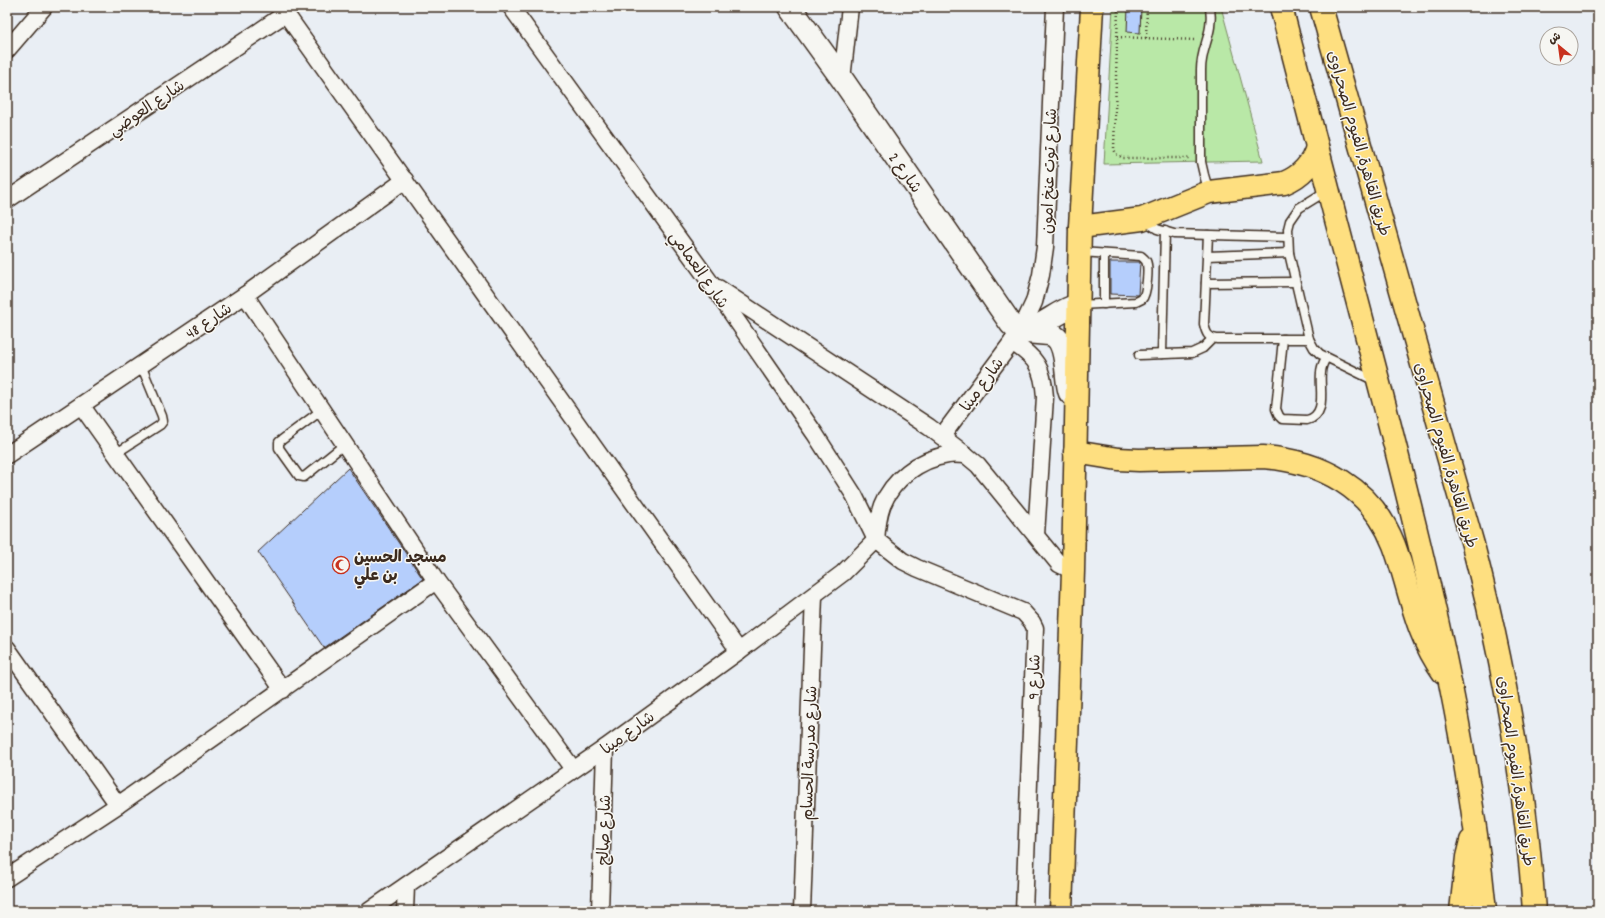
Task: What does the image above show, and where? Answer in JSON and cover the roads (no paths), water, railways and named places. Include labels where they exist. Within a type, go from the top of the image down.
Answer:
[{"type":"main road","points":[[1061,911],[1073,571],[1080,227],[1092,7]]},
{"type":"main road","points":[[1281,7],[1426,565],[1451,682],[1476,824],[1485,911]]},
{"type":"main road","name":"طريق القاهرة, الفيوم الصحراوى","points":[[1321,7],[1473,544],[1488,602],[1500,660],[1520,775],[1527,831],[1534,911]]},
{"type":"main road","points":[[1080,227],[1142,219],[1210,192],[1276,184],[1292,180],[1306,169],[1315,155],[1317,147]]},
{"type":"main road","points":[[1075,452],[1118,459],[1139,460],[1263,457],[1281,458],[1298,462],[1332,474],[1359,494],[1370,505],[1387,531],[1394,546],[1420,630],[1438,665],[1451,682]]},
{"type":"main road","points":[[1461,911],[1467,857],[1476,824]]},
{"type":"street","points":[[7,50],[44,7]]},
{"type":"street","name":"شارع العمامي","points":[[511,7],[710,282],[815,434],[854,495],[876,540]]},
{"type":"street","name":"شارع 2","points":[[790,7],[842,79],[1019,334]]},
{"type":"street","points":[[842,79],[850,7]]},
{"type":"street","name":"شارع توت عنخ امون","points":[[1019,334],[1034,302],[1042,275],[1045,247],[1055,7]]},
{"type":"street","points":[[283,10],[739,651]]},
{"type":"street","name":"شارع العوضي","points":[[7,200],[283,10]]},
{"type":"street","name":"شارع 48","points":[[7,455],[245,295],[405,180]]},
{"type":"street","points":[[710,282],[942,436],[966,455],[978,465],[1059,564],[1073,571]]},
{"type":"street","points":[[245,295],[436,581],[573,769]]},
{"type":"street","points":[[1019,334],[1037,327],[1060,312],[1078,305]]},
{"type":"street","points":[[1019,334],[1052,335],[1057,339],[1065,356],[1067,384],[1076,401]]},
{"type":"street","points":[[1019,334],[1029,353],[1036,362],[1041,372],[1044,384],[1036,535]]},
{"type":"street","name":"شارع مينا","points":[[942,436],[1019,334]]},
{"type":"street","points":[[81,406],[283,690]]},
{"type":"street","points":[[876,540],[882,506],[890,491],[902,477],[915,467],[931,459],[948,455],[966,455]]},
{"type":"street","name":"شارع مينا","points":[[369,911],[605,748],[739,651],[843,573],[876,540]]},
{"type":"street","name":"شارع 9","points":[[876,540],[908,563],[1022,612],[1032,622],[1035,628],[1024,911]]},
{"type":"street","points":[[7,878],[118,805],[436,581]]},
{"type":"street","name":"شارع مدرسة الحسام","points":[[802,911],[814,596]]},
{"type":"street","points":[[7,648],[118,805]]},
{"type":"street","name":"شارع صالح","points":[[600,911],[605,748]]},
{"type":"street","points":[[405,911],[406,886]]},
{"type":"lane","points":[[1210,8],[1211,21],[1208,40],[1201,64],[1201,158],[1202,169],[1210,192]]},
{"type":"lane","points":[[1328,190],[1299,208],[1290,221],[1287,237],[1295,282],[1309,339],[1314,348],[1326,358],[1379,382]]},
{"type":"lane","points":[[1142,219],[1157,229],[1174,234],[1287,237]]},
{"type":"lane","points":[[1162,354],[1165,231]]},
{"type":"lane","points":[[1208,235],[1204,324],[1206,332],[1212,339]]},
{"type":"lane","points":[[1078,305],[1104,304],[1117,299],[1129,298],[1139,301],[1146,294],[1147,266],[1145,260],[1141,256],[1129,259],[1117,258],[1104,254],[1080,252]]},
{"type":"lane","points":[[1207,256],[1289,253]]},
{"type":"lane","points":[[1104,254],[1104,304]]},
{"type":"lane","points":[[1206,283],[1295,282]]},
{"type":"lane","points":[[1139,355],[1199,351],[1212,339],[1309,339]]},
{"type":"lane","points":[[1283,339],[1276,409],[1279,416],[1282,418],[1307,420],[1318,414],[1321,407],[1321,372],[1326,358]]},
{"type":"lane","points":[[115,454],[160,425],[163,421],[141,365]]},
{"type":"lane","points":[[322,410],[280,442],[278,448],[299,476],[304,477],[345,444]]},
{"type":"place","name":"مسجد الحسين بن علي","points":[[341,565]]}]
